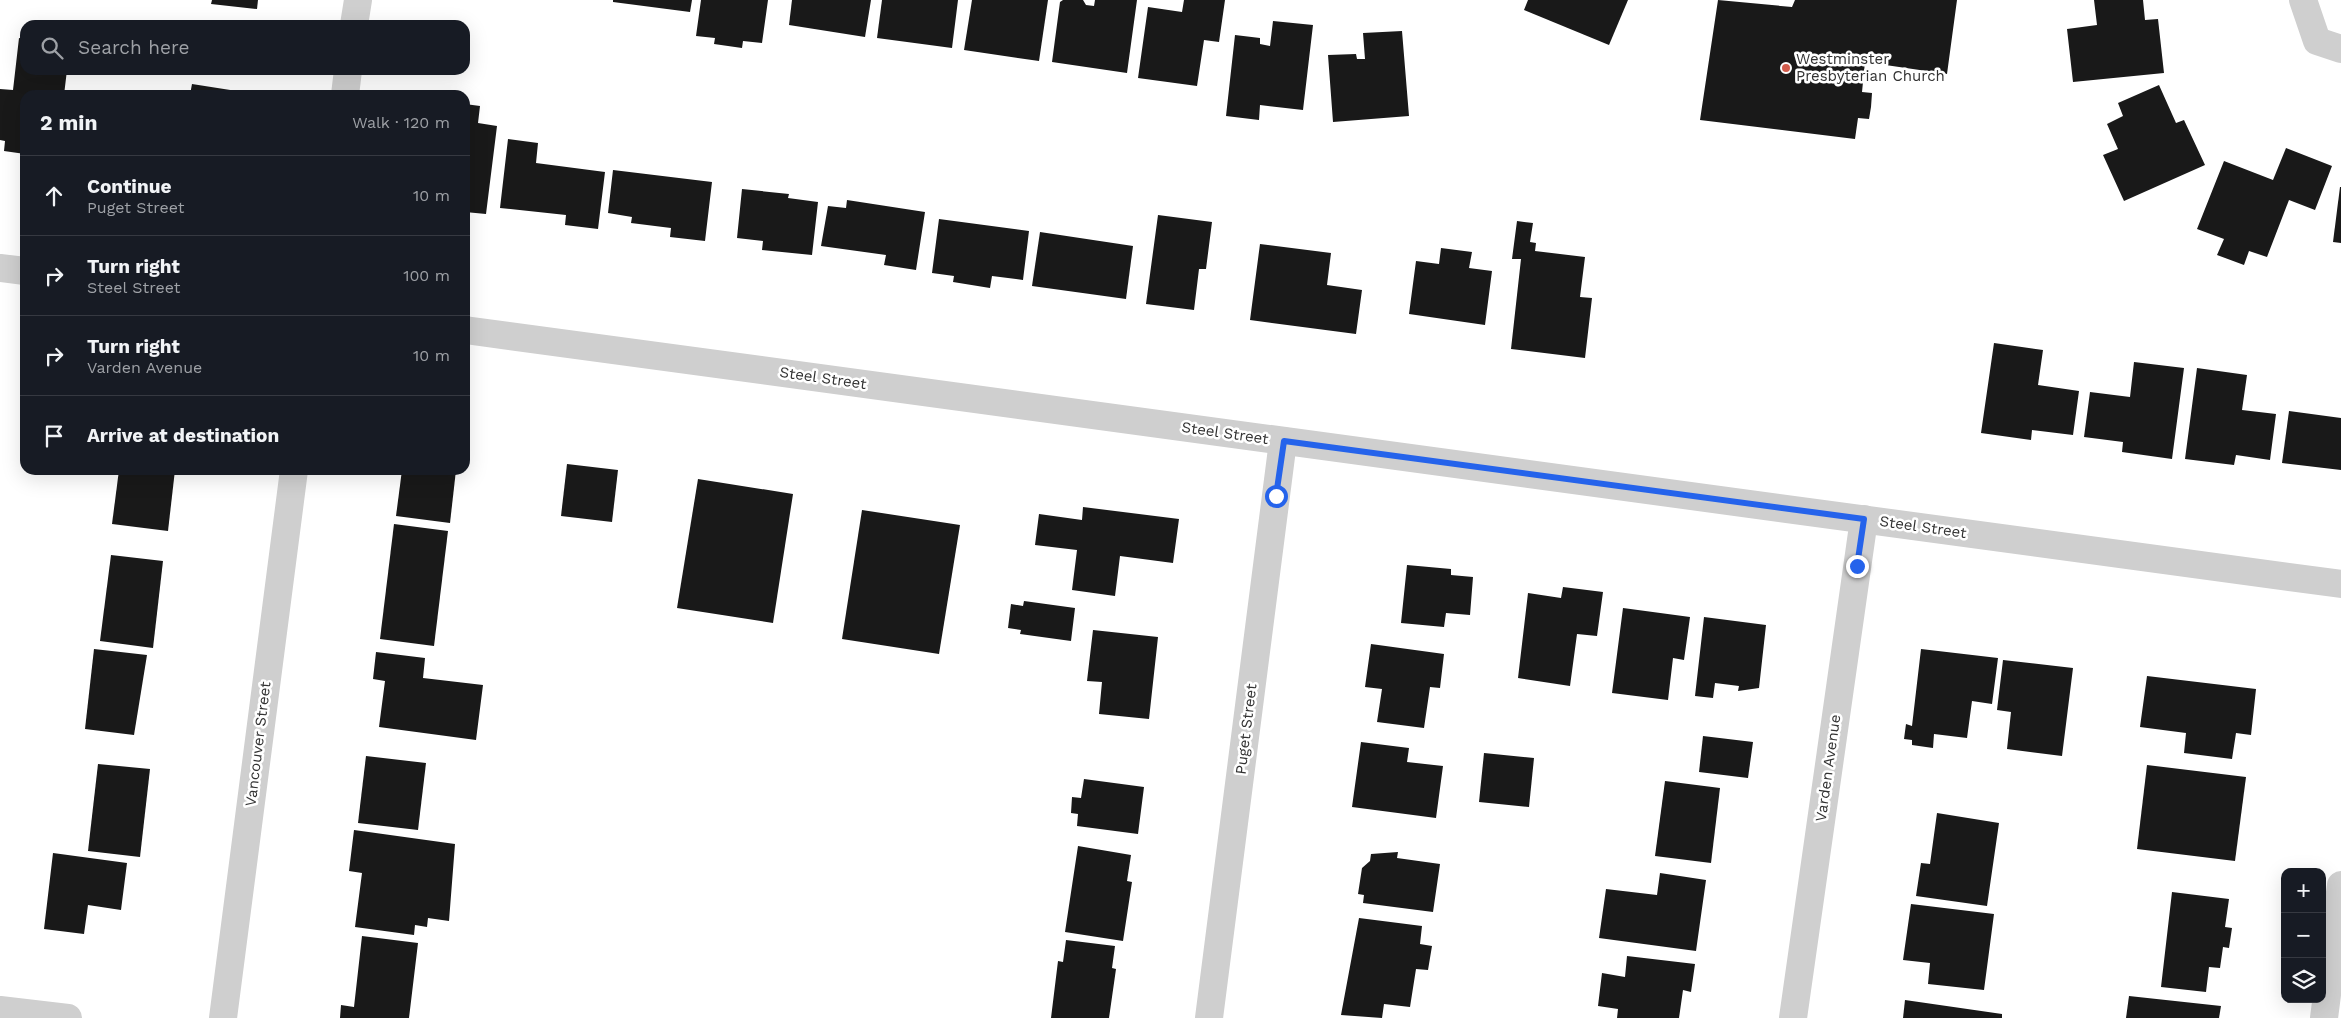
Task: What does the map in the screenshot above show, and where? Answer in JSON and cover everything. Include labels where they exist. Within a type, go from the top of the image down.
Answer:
[{"type":"street","points":[[355,20],[358,0]]},
{"type":"street","points":[[2303,0],[2317,41],[2341,49]]},
{"type":"street","points":[[345,90],[347,75]]},
{"type":"street","points":[[0,268],[20,270]]},
{"type":"street","name":"Steel Street","points":[[470,331],[2341,584]]},
{"type":"street","name":"Puget Street","points":[[1209,1018],[1284,441]]},
{"type":"street","name":"Vancouver Street","points":[[223,1018],[293,475]]},
{"type":"street","name":"Varden Avenue","points":[[1793,1018],[1864,519]]},
{"type":"street","points":[[2324,1018],[2341,885]]},
{"type":"street","points":[[0,1010],[68,1018]]},
{"type":"building","points":[[212,0],[258,0],[257,9],[211,4]]},
{"type":"building","points":[[613,0],[692,0],[690,12],[613,2]]},
{"type":"building","points":[[701,0],[768,0],[762,43],[743,41],[742,48],[714,44],[715,38],[696,36]]},
{"type":"building","points":[[792,0],[871,0],[865,37],[789,25]]},
{"type":"building","points":[[882,0],[958,0],[952,48],[877,38]]},
{"type":"building","points":[[972,0],[1048,0],[1039,61],[964,50]]},
{"type":"building","points":[[1063,0],[1083,0],[1086,5],[1094,6],[1095,0],[1137,0],[1127,73],[1052,62],[1060,2]]},
{"type":"building","points":[[1184,0],[1225,0],[1219,42],[1204,40],[1197,86],[1138,78],[1148,7],[1182,12]]},
{"type":"building","points":[[1528,0],[1628,0],[1609,45],[1524,10]]},
{"type":"building","name":"Westminster Presbyterian Church","points":[[1718,0],[1792,7],[1795,0],[1957,0],[1947,74],[1865,62],[1862,92],[1872,93],[1871,107],[1869,119],[1858,118],[1855,139],[1700,120]]},
{"type":"building","points":[[2094,0],[2143,0],[2145,20],[2158,19],[2164,73],[2073,82],[2067,29],[2097,25]]},
{"type":"building","points":[[1273,21],[1313,25],[1303,110],[1260,105],[1259,120],[1226,116],[1235,35],[1260,38],[1260,44],[1270,46]]},
{"type":"building","points":[[1402,31],[1409,116],[1333,122],[1328,55],[1356,54],[1357,59],[1365,59],[1363,33]]},
{"type":"building","points":[[19,38],[20,75],[66,75],[65,90],[20,90],[20,153],[4,151],[5,141],[0,140],[0,89],[13,90]]},
{"type":"building","points":[[192,84],[230,90],[191,90]]},
{"type":"building","points":[[2159,85],[2176,123],[2184,120],[2205,165],[2124,201],[2103,155],[2118,149],[2107,124],[2123,116],[2118,103]]},
{"type":"building","points":[[470,105],[480,106],[478,123],[497,126],[486,214],[470,212]]},
{"type":"building","points":[[508,139],[538,143],[536,163],[605,172],[598,229],[565,225],[566,215],[500,208]]},
{"type":"building","points":[[2286,148],[2332,166],[2315,210],[2289,200],[2267,257],[2249,251],[2244,265],[2217,255],[2224,239],[2197,229],[2224,161],[2273,180]]},
{"type":"building","points":[[613,170],[712,182],[705,241],[670,237],[671,228],[631,223],[632,217],[608,213]]},
{"type":"building","points":[[2341,187],[2341,243],[2333,242]]},
{"type":"building","points":[[742,189],[789,194],[788,198],[818,202],[812,255],[762,250],[763,241],[737,238]]},
{"type":"building","points":[[847,200],[925,212],[916,270],[884,265],[886,255],[821,246],[828,206],[846,208]]},
{"type":"building","points":[[1158,215],[1212,222],[1206,269],[1199,269],[1194,310],[1146,304]]},
{"type":"building","points":[[939,219],[1029,231],[1023,280],[992,276],[990,288],[953,282],[954,276],[932,273]]},
{"type":"building","points":[[1517,221],[1533,223],[1530,242],[1536,243],[1535,251],[1585,257],[1580,297],[1592,298],[1585,358],[1511,349],[1521,259],[1512,259]]},
{"type":"building","points":[[1040,232],[1133,246],[1126,299],[1032,286]]},
{"type":"building","points":[[1260,244],[1331,253],[1327,285],[1362,290],[1356,334],[1250,320]]},
{"type":"building","points":[[1441,248],[1472,252],[1469,268],[1492,271],[1485,325],[1409,314],[1416,261],[1439,264]]},
{"type":"building","points":[[1994,343],[2043,350],[2038,385],[2079,391],[2073,435],[2032,430],[2031,440],[1981,433]]},
{"type":"building","points":[[2134,362],[2184,368],[2172,459],[2122,452],[2123,442],[2084,437],[2090,392],[2130,397]]},
{"type":"building","points":[[2197,368],[2247,375],[2242,410],[2276,414],[2270,460],[2236,455],[2234,465],[2185,459]]},
{"type":"building","points":[[2289,411],[2341,418],[2341,470],[2282,463]]},
{"type":"building","points":[[567,464],[618,470],[612,522],[561,516]]},
{"type":"building","points":[[118,475],[174,475],[168,531],[112,524]]},
{"type":"building","points":[[401,475],[455,475],[450,523],[396,516]]},
{"type":"building","points":[[698,479],[793,494],[773,623],[677,608]]},
{"type":"building","points":[[1083,507],[1179,519],[1173,563],[1120,556],[1115,596],[1072,590],[1077,550],[1035,545],[1039,514],[1082,520]]},
{"type":"building","points":[[862,510],[960,525],[939,654],[842,639]]},
{"type":"building","points":[[394,524],[448,531],[434,646],[380,639]]},
{"type":"building","points":[[111,555],[163,561],[153,648],[100,641]]},
{"type":"building","points":[[1407,565],[1451,569],[1451,575],[1473,577],[1470,615],[1446,613],[1444,627],[1401,623]]},
{"type":"building","points":[[1563,587],[1603,592],[1597,636],[1577,634],[1570,686],[1518,678],[1528,593],[1561,598]]},
{"type":"building","points":[[1024,601],[1075,608],[1071,641],[1020,634],[1021,630],[1008,628],[1011,604],[1023,606]]},
{"type":"building","points":[[1623,608],[1690,617],[1684,660],[1673,658],[1668,700],[1612,693]]},
{"type":"building","points":[[1704,617],[1766,625],[1759,688],[1738,691],[1739,686],[1715,683],[1713,698],[1695,696]]},
{"type":"building","points":[[1093,630],[1158,637],[1149,719],[1099,714],[1102,682],[1087,681]]},
{"type":"building","points":[[1371,644],[1444,654],[1440,688],[1430,687],[1424,728],[1377,722],[1382,689],[1365,687]]},
{"type":"building","points":[[94,649],[147,655],[134,735],[85,729]]},
{"type":"building","points":[[1921,649],[1998,658],[1992,704],[1972,701],[1967,738],[1934,734],[1933,748],[1912,745],[1912,740],[1904,739],[1906,724],[1912,726]]},
{"type":"building","points":[[376,652],[425,658],[423,678],[483,685],[476,740],[379,727],[385,681],[373,679]]},
{"type":"building","points":[[2003,660],[2073,668],[2062,756],[2007,749],[2011,712],[1997,710]]},
{"type":"building","points":[[2147,676],[2256,689],[2251,735],[2236,733],[2232,759],[2184,753],[2186,733],[2140,727]]},
{"type":"building","points":[[1703,736],[1753,742],[1748,778],[1699,772]]},
{"type":"building","points":[[1361,742],[1409,748],[1407,762],[1443,766],[1436,818],[1352,807]]},
{"type":"building","points":[[1484,753],[1534,758],[1529,807],[1479,802]]},
{"type":"building","points":[[366,756],[426,763],[418,830],[358,823]]},
{"type":"building","points":[[98,764],[150,769],[140,857],[88,851]]},
{"type":"building","points":[[2147,765],[2246,777],[2235,861],[2137,849]]},
{"type":"building","points":[[1084,779],[1144,787],[1138,834],[1077,826],[1078,814],[1071,813],[1072,797],[1081,798]]},
{"type":"building","points":[[1665,781],[1720,788],[1711,863],[1655,856]]},
{"type":"building","points":[[1937,813],[1999,823],[1987,906],[1916,896],[1921,863],[1930,864]]},
{"type":"building","points":[[354,830],[455,844],[449,921],[428,918],[427,927],[415,925],[414,935],[355,927],[362,873],[349,871]]},
{"type":"building","points":[[1078,846],[1131,855],[1127,881],[1132,882],[1123,941],[1065,932]]},
{"type":"building","points":[[1398,852],[1397,858],[1440,864],[1433,912],[1363,903],[1364,895],[1358,894],[1362,868],[1370,861],[1371,854]]},
{"type":"building","points":[[53,853],[127,863],[121,910],[88,905],[84,934],[44,929]]},
{"type":"building","points":[[1660,873],[1706,880],[1696,951],[1599,938],[1606,889],[1657,895]]},
{"type":"building","points":[[2172,892],[2229,899],[2225,927],[2232,928],[2229,948],[2223,947],[2220,968],[2209,967],[2206,992],[2161,987]]},
{"type":"building","points":[[1911,904],[1994,914],[1984,990],[1928,984],[1930,963],[1903,960]]},
{"type":"building","points":[[1359,918],[1422,926],[1420,944],[1432,946],[1428,970],[1416,969],[1410,1007],[1384,1004],[1382,1018],[1341,1015]]},
{"type":"building","points":[[362,936],[418,943],[409,1018],[340,1018],[341,1005],[354,1007]]},
{"type":"building","points":[[1066,940],[1115,946],[1112,968],[1116,969],[1109,1018],[1051,1018],[1058,961],[1063,962]]},
{"type":"building","points":[[1627,956],[1695,964],[1691,992],[1683,990],[1679,1018],[1617,1018],[1618,1009],[1598,1006],[1602,973],[1625,977]]},
{"type":"building","points":[[2129,996],[2221,1006],[2219,1018],[2126,1018]]},
{"type":"building","points":[[1905,1000],[2002,1014],[2002,1018],[1903,1018]]},
{"type":"place","name":"Westminster Presbyterian Church","points":[[1786,68]]},
{"type":"route","points":[[1276,496],[1284,441],[1864,519],[1857,566]]}]
